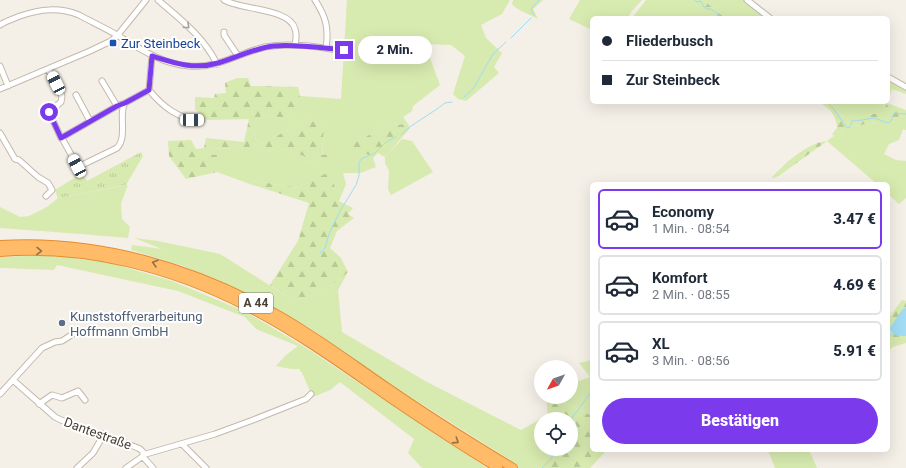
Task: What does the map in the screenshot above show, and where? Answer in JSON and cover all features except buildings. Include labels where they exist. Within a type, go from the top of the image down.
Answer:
[{"type":"highway","name":"A 44","points":[[0,245],[45,244],[85,247],[155,262],[215,284],[258,304],[307,333],[422,411],[498,468]]},
{"type":"highway","name":"A 44","points":[[0,252],[45,251],[82,254],[114,259],[180,277],[213,290],[248,306],[304,339],[477,451],[513,468]]},
{"type":"street","points":[[0,89],[98,48],[117,36],[146,0]]},
{"type":"street","points":[[158,0],[199,37],[212,54],[217,64]]},
{"type":"street","points":[[224,0],[230,3],[263,10],[287,18],[291,21],[295,29],[295,45]]},
{"type":"street","points":[[315,0],[324,16],[327,26],[328,37],[326,48]]},
{"type":"street","points":[[746,0],[767,16]]},
{"type":"street","points":[[0,25],[30,13],[48,9],[60,10],[79,15],[152,56],[188,66],[198,67],[217,64],[264,48],[295,45],[344,50]]},
{"type":"street","points":[[224,32],[224,35],[238,56]]},
{"type":"street","points":[[149,90],[152,56]]},
{"type":"street","points":[[0,66],[8,86]]},
{"type":"street","points":[[48,69],[62,96],[61,102],[49,112],[78,167],[117,148],[121,142],[123,119],[122,109],[125,103]]},
{"type":"street","points":[[890,78],[906,87]]},
{"type":"street","points":[[102,80],[117,106]]},
{"type":"street","points":[[62,139],[90,121],[149,90]]},
{"type":"street","points":[[149,90],[176,114],[192,120],[202,120]]},
{"type":"street","points":[[76,94],[90,121]]},
{"type":"street","points":[[0,133],[15,159],[19,160],[33,173],[50,185],[52,190],[46,196]]},
{"type":"street","points":[[1,391],[42,348],[55,342],[62,341],[76,332]]},
{"type":"street","name":"Dantestraße","points":[[13,380],[55,417],[140,448],[143,452],[142,456]]},
{"type":"street","points":[[39,404],[52,395],[62,398],[78,391],[85,400]]},
{"type":"street","points":[[126,468],[142,456],[215,434],[306,399],[311,394]]},
{"type":"street","points":[[77,468],[93,453],[104,434]]},
{"type":"street","points":[[182,444],[206,468]]},
{"type":"street","points":[[142,456],[153,468]]},
{"type":"green space","points":[[347,0],[510,0],[502,14],[481,25],[486,38],[502,53],[494,67],[499,73],[466,101],[458,99],[453,94],[465,56],[451,45],[425,44],[440,85],[413,106],[412,111],[403,117],[408,124],[388,125],[358,141],[347,145],[378,153],[373,158],[376,167],[360,173],[343,173],[346,184],[339,201],[304,183],[299,188],[255,181],[250,184],[217,172],[217,155],[206,154],[204,148],[238,149],[258,145],[267,152],[278,147],[304,156],[306,162],[322,159],[324,128],[310,119],[261,144],[257,141],[254,133],[260,115],[281,118],[299,112],[300,96],[341,99]]},
{"type":"green space","points":[[513,0],[543,0],[533,9],[538,19],[514,6],[512,4]]},
{"type":"green space","points":[[580,0],[642,0],[629,16],[590,16],[590,29],[569,19]]},
{"type":"green space","points":[[646,0],[694,0],[701,16],[634,16]]},
{"type":"green space","points":[[694,0],[703,0],[723,16],[701,16]]},
{"type":"green space","points":[[703,0],[745,0],[765,16],[723,16]]},
{"type":"green space","points":[[237,78],[248,78],[251,86],[298,87],[300,96],[300,112],[281,118],[260,115],[262,128],[254,134],[257,141],[261,144],[310,119],[324,128],[322,155],[332,154],[337,157],[335,161],[322,159],[306,162],[304,156],[278,147],[267,152],[258,145],[238,149],[204,148],[206,138],[244,142],[249,119],[207,120],[195,109],[195,97],[214,98],[215,94],[226,93],[225,83]]},
{"type":"green space","points":[[890,80],[906,88],[906,94],[892,89],[890,94]]},
{"type":"green space","points":[[822,104],[832,104],[841,115],[850,119],[883,112],[887,104],[890,104],[906,110],[906,116],[846,127],[834,136],[832,134],[837,128],[834,115]]},
{"type":"green space","points":[[832,104],[886,104],[884,112],[850,119],[841,115]]},
{"type":"green space","points":[[906,116],[906,130],[903,129],[899,140],[889,144],[884,154],[896,160],[906,161],[906,198],[899,204],[890,196],[890,182],[875,182],[827,141],[846,127]]},
{"type":"green space","points":[[408,124],[410,128],[385,157],[374,151],[369,155],[346,145],[358,141],[388,125]]},
{"type":"green space","points":[[402,139],[412,141],[433,172],[391,195],[388,189],[389,171],[385,163],[385,157]]},
{"type":"green space","points":[[191,140],[196,149],[204,148],[206,154],[217,155],[217,172],[186,179],[169,156],[168,141]]},
{"type":"green space","points":[[827,141],[780,175],[774,178],[772,177],[786,163],[804,150],[816,143]]},
{"type":"green space","points":[[141,152],[143,156],[126,185],[58,198],[55,190],[82,173],[87,181]]},
{"type":"green space","points":[[330,172],[339,201],[353,208],[348,214],[354,218],[337,231],[330,248],[341,258],[348,272],[316,294],[293,300],[270,285],[298,241],[309,203],[250,184],[255,181],[299,188],[304,183]]},
{"type":"green space","points":[[128,185],[121,203],[122,219],[130,227],[128,238],[0,228],[0,207],[20,217],[29,216],[47,207],[58,198]]},
{"type":"green space","points":[[134,238],[158,241],[220,254],[293,300],[316,294],[348,272],[338,290],[342,332],[427,382],[521,430],[534,423],[534,456],[548,456],[540,468],[509,468],[513,462],[371,372],[310,328],[251,296],[183,266],[131,250],[132,245],[162,249]]},
{"type":"green space","points":[[48,255],[111,263],[172,281],[246,312],[308,349],[487,468],[422,468],[408,453],[414,439],[340,382],[330,390],[306,400],[310,391],[299,369],[276,366],[285,356],[298,346],[256,329],[245,317],[178,291],[57,265],[54,270],[0,268],[0,257]]},
{"type":"green space","points":[[902,300],[906,301],[906,343],[890,349],[890,316]]},
{"type":"green space","points":[[590,360],[590,377],[579,363]]},
{"type":"green space","points":[[590,377],[590,415],[567,404],[578,404],[578,381]]},
{"type":"green space","points":[[547,404],[567,404],[590,415],[590,452],[605,452],[590,468],[540,468],[548,456],[578,456],[578,412],[547,412]]},
{"type":"green space","points":[[769,452],[810,452],[817,468],[775,468]]},
{"type":"water","points":[[906,307],[906,336],[896,335],[890,330],[890,328],[902,310]]},
{"type":"waterway","points":[[534,15],[531,9],[539,0]]},
{"type":"waterway","points":[[694,0],[697,2],[701,1],[704,7],[714,10],[720,16]]},
{"type":"waterway","points":[[511,38],[531,18]]},
{"type":"waterway","points":[[464,97],[473,89],[493,54],[506,42]]},
{"type":"waterway","points":[[401,135],[411,126],[445,103],[452,102]]},
{"type":"waterway","points":[[829,104],[847,128],[850,127],[852,121],[854,120],[874,118],[888,123],[891,121],[894,113],[906,114]]},
{"type":"waterway","points":[[320,253],[325,248],[329,234],[340,211],[356,185],[359,176],[359,163],[361,159],[375,153],[386,142],[396,137]]},
{"type":"waterway","points":[[576,412],[590,394]]},
{"type":"waterway","points":[[542,468],[553,456]]},
{"type":"place","name":"Zur Steinbeck","points":[[113,43]]},
{"type":"place","name":"Kunststoffverarbeitung Hoffmann GmbH","points":[[62,323]]},
{"type":"route","points":[[49,112],[61,138],[117,106],[149,90],[152,56],[179,64],[198,67],[217,64],[273,46],[295,45],[344,50]]}]
